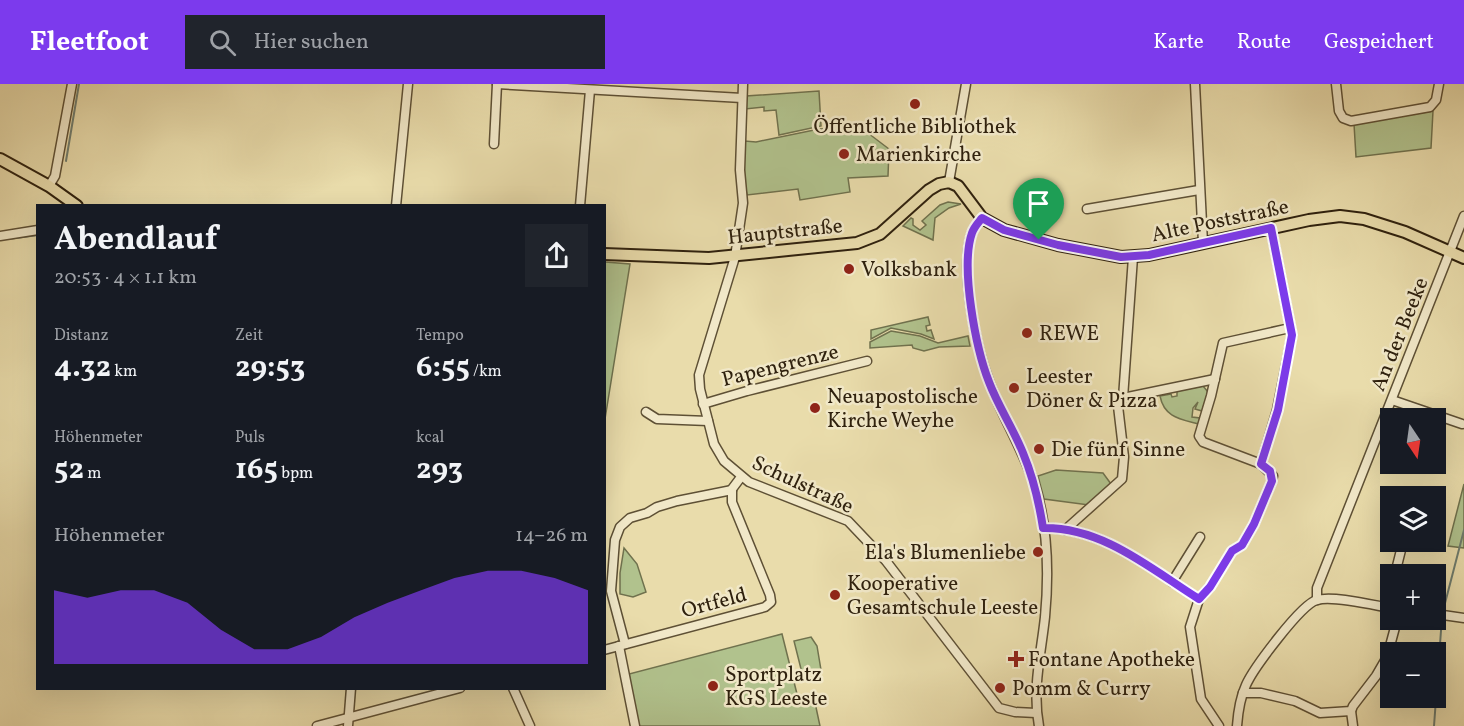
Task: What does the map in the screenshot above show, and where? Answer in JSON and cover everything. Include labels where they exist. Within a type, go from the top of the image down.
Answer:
[{"type":"main road","points":[[0,159],[49,186],[74,204]]},
{"type":"main road","name":"Hauptstraße","points":[[606,254],[710,258],[837,247],[871,239],[929,190],[943,182],[949,182]]},
{"type":"main road","points":[[949,182],[958,186],[982,218]]},
{"type":"main road","name":"Alte Poststraße","points":[[982,218],[1004,230],[1058,245],[1097,254],[1133,257],[1326,217],[1364,219],[1405,231],[1464,258]]},
{"type":"street","points":[[49,186],[55,176],[72,84]]},
{"type":"street","points":[[396,204],[408,84]]},
{"type":"street","points":[[494,144],[497,84],[742,98]]},
{"type":"street","points":[[684,84],[684,95]]},
{"type":"street","name":"Schulstraße","points":[[743,84],[740,170],[743,203],[735,257],[699,375],[703,404],[717,451],[724,461],[749,482],[848,521],[886,561],[999,708],[1015,712],[1036,713]]},
{"type":"street","points":[[949,182],[966,84]]},
{"type":"street","points":[[1195,84],[1203,243]]},
{"type":"street","points":[[1336,84],[1342,118],[1352,121],[1430,107],[1436,100],[1439,84]]},
{"type":"street","points":[[580,204],[590,90]]},
{"type":"street","points":[[1087,209],[1199,189]]},
{"type":"street","name":"An der Beeke","points":[[1317,600],[1317,588],[1464,216]]},
{"type":"street","points":[[982,218],[972,231],[969,242],[968,278],[973,315],[989,382],[1023,452],[1036,488],[1047,560],[1047,590],[1037,671],[1036,713],[1039,726]]},
{"type":"street","points":[[1261,464],[1278,410],[1292,335],[1271,228]]},
{"type":"street","points":[[0,236],[36,230]]},
{"type":"street","points":[[1065,530],[1122,479],[1124,457],[1118,406],[1123,398],[1133,257]]},
{"type":"street","points":[[1219,726],[1202,699],[1190,627],[1199,599],[1210,587],[1232,551],[1242,545],[1254,524],[1272,481],[1270,471],[1261,464],[1203,442],[1199,436],[1223,343],[1290,328]]},
{"type":"street","name":"Papengrenze","points":[[703,404],[747,390],[867,361]]},
{"type":"street","points":[[1123,398],[1215,379]]},
{"type":"street","points":[[1392,400],[1462,424]]},
{"type":"street","points":[[646,412],[657,419],[708,421]]},
{"type":"street","points":[[635,726],[611,591],[615,540],[620,527],[630,518],[657,507],[732,490],[741,477]]},
{"type":"street","name":"Ortfeld","points":[[606,649],[765,607],[771,602],[732,502],[732,490]]},
{"type":"street","points":[[1043,528],[1065,530],[1108,542],[1199,599]]},
{"type":"street","points":[[1172,582],[1200,537]]},
{"type":"street","points":[[1237,726],[1243,693],[1247,684],[1308,604],[1317,600],[1330,599],[1380,606]]},
{"type":"street","points":[[1446,615],[1464,618]]},
{"type":"street","points":[[1353,726],[1351,711],[1353,706],[1377,676],[1387,657],[1394,630]]},
{"type":"street","points":[[1247,684],[1261,693]]},
{"type":"street","points":[[348,722],[351,690]]},
{"type":"street","points":[[317,726],[348,722],[453,690]]},
{"type":"street","points":[[514,690],[530,726]]},
{"type":"street","points":[[1243,693],[1261,693],[1294,701],[1320,713],[1351,711]]},
{"type":"green space","points":[[819,91],[821,126],[779,135],[776,110],[764,111],[764,107],[745,109],[746,96]]},
{"type":"green space","points":[[1433,111],[1431,148],[1356,157],[1354,124]]},
{"type":"green space","points":[[860,127],[889,149],[888,176],[848,178],[850,192],[800,200],[798,189],[747,195],[742,171],[745,141],[756,142],[819,129]]},
{"type":"green space","points":[[948,202],[961,204],[949,208],[935,218],[933,240],[903,226],[911,218],[913,225],[920,230],[926,225],[922,221],[940,205]]},
{"type":"green space","points":[[606,262],[630,264],[606,413]]},
{"type":"green space","points":[[928,317],[930,325],[926,326],[927,331],[931,330],[934,339],[891,328],[871,339],[871,330]]},
{"type":"green space","points":[[891,331],[920,336],[938,343],[968,336],[970,346],[939,347],[924,351],[913,348],[912,345],[870,348],[870,342]]},
{"type":"green space","points":[[1203,386],[1208,392],[1202,411],[1195,409],[1198,402],[1193,408],[1192,417],[1200,418],[1198,424],[1174,416],[1165,409],[1160,396],[1171,394],[1172,397],[1177,396],[1177,391]]},
{"type":"green space","points":[[1056,470],[1103,473],[1111,484],[1089,505],[1044,499],[1038,476]]},
{"type":"green space","points":[[1464,484],[1464,548],[1448,546]]},
{"type":"green space","points":[[624,548],[637,564],[646,592],[633,597],[620,594],[620,573]]},
{"type":"green space","name":"Sportplatz KGS Leeste","points":[[782,634],[799,702],[814,698],[820,726],[638,726],[629,674]]},
{"type":"green space","points":[[811,637],[817,646],[821,670],[803,677],[794,641]]},
{"type":"waterway","points":[[66,161],[79,84]]},
{"type":"waterway","points":[[8,239],[36,235]]},
{"type":"waterway","points":[[1446,599],[1464,530]]},
{"type":"waterway","points":[[1434,726],[1441,630]]},
{"type":"place","name":"Öffentliche Bibliothek","points":[[915,104]]},
{"type":"place","name":"Marienkirche","points":[[844,154]]},
{"type":"place","name":"Volksbank","points":[[849,269]]},
{"type":"place","name":"REWE","points":[[1027,333]]},
{"type":"place","name":"Leester Döner & Pizza","points":[[1014,388]]},
{"type":"place","name":"Neuapostolische Kirche Weyhe","points":[[815,408]]},
{"type":"place","name":"Die fünf Sinne","points":[[1039,449]]},
{"type":"place","name":"Ela's Blumenliebe","points":[[1038,552]]},
{"type":"place","name":"Kooperative Gesamtschule Leeste","points":[[835,595]]},
{"type":"place","name":"Fontane Apotheke","points":[[1016,659]]},
{"type":"place","name":"Sportplatz KGS Leeste","points":[[713,686]]},
{"type":"place","name":"Pomm & Curry","points":[[1000,688]]},
{"type":"route","points":[[982,218],[1004,230],[1039,240],[1097,254],[1133,257],[1271,228],[1292,335],[1278,410],[1261,464],[1273,476],[1254,524],[1242,545],[1232,551],[1210,587],[1199,599],[1108,542],[1061,528],[1043,528],[1036,488],[1023,452],[989,382],[973,315],[968,278],[969,242],[972,231],[982,218]]}]
